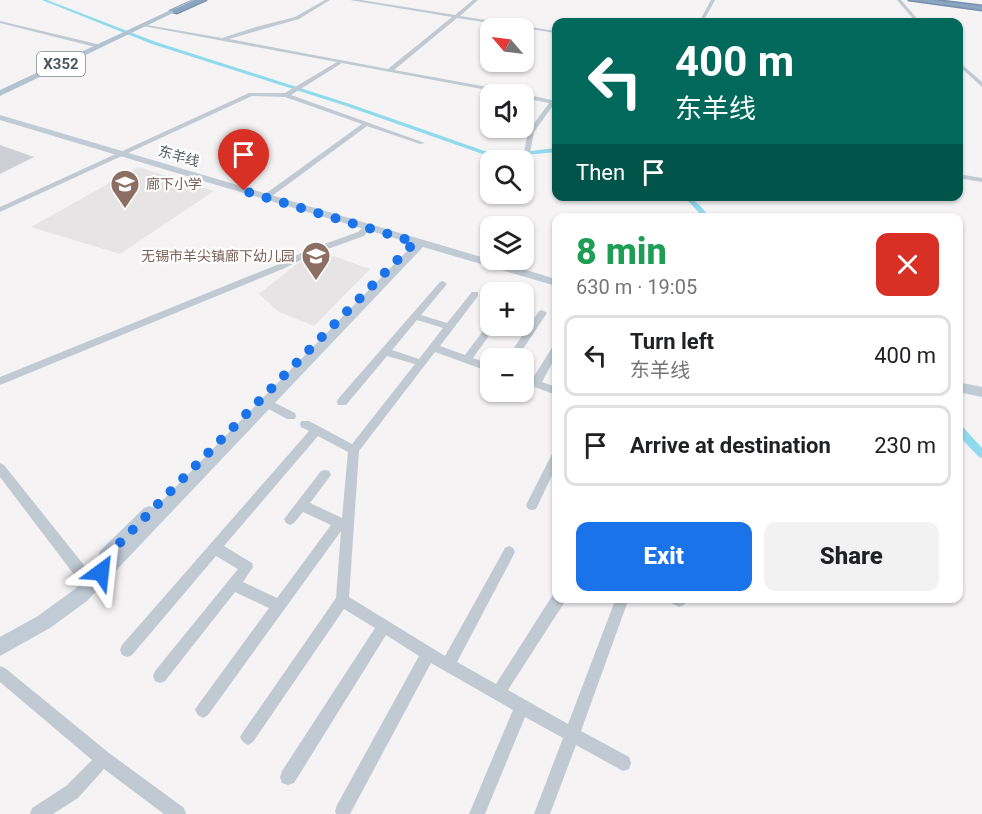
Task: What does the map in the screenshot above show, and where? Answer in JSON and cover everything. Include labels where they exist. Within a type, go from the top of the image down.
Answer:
[{"type":"highway","points":[[174,11],[202,0]]},
{"type":"highway","points":[[913,0],[982,7]]},
{"type":"highway","points":[[934,0],[982,7]]},
{"type":"main road","name":"X352","points":[[0,91],[196,0]]},
{"type":"main road","name":"X352","points":[[0,91],[187,1]]},
{"type":"street","points":[[177,0],[187,1]]},
{"type":"street","points":[[222,40],[297,18],[328,0]]},
{"type":"street","points":[[352,0],[552,31]]},
{"type":"street","points":[[389,71],[476,0]]},
{"type":"street","points":[[703,18],[713,0]]},
{"type":"street","points":[[899,0],[915,18]]},
{"type":"street","points":[[0,22],[95,45]]},
{"type":"street","points":[[143,25],[480,87]]},
{"type":"street","points":[[288,94],[340,63]]},
{"type":"street","points":[[963,67],[982,85]]},
{"type":"street","points":[[0,210],[251,94],[288,94],[422,143]]},
{"type":"street","points":[[534,98],[552,101]]},
{"type":"street","points":[[529,150],[531,132],[552,106]]},
{"type":"street","name":"东羊线","points":[[0,117],[552,282]]},
{"type":"street","points":[[265,197],[366,124]]},
{"type":"street","points":[[963,177],[982,180]]},
{"type":"street","points":[[0,381],[282,266],[308,253],[361,234],[367,228]]},
{"type":"street","points":[[0,647],[44,622],[81,595],[418,243]]},
{"type":"street","points":[[96,578],[106,557],[418,243]]},
{"type":"street","points":[[342,402],[443,284]]},
{"type":"street","points":[[248,737],[342,600],[344,525],[354,450],[475,294]]},
{"type":"street","points":[[519,348],[542,313]]},
{"type":"street","points":[[416,316],[450,327]]},
{"type":"street","points":[[467,359],[484,336]]},
{"type":"street","points":[[434,348],[480,364]]},
{"type":"street","points":[[386,351],[422,363]]},
{"type":"street","points":[[552,355],[536,383],[552,389]]},
{"type":"street","points":[[963,388],[982,392]]},
{"type":"street","points":[[267,403],[291,416]]},
{"type":"street","points":[[127,650],[214,548],[310,427],[354,450]]},
{"type":"street","points":[[532,505],[552,465]]},
{"type":"street","points":[[0,468],[96,578]]},
{"type":"street","points":[[290,519],[325,475]]},
{"type":"street","points":[[301,505],[344,525]]},
{"type":"street","points":[[203,710],[279,606],[344,525]]},
{"type":"street","points":[[160,676],[247,567],[214,548]]},
{"type":"street","points":[[448,665],[508,552]]},
{"type":"street","points":[[233,585],[279,606]]},
{"type":"street","points":[[342,600],[428,654],[623,763]]},
{"type":"street","points":[[498,693],[556,603]]},
{"type":"street","points":[[542,814],[621,603]]},
{"type":"street","points":[[288,777],[384,626]]},
{"type":"street","points":[[343,811],[428,654]]},
{"type":"street","points":[[0,674],[103,759],[178,814]]},
{"type":"street","points":[[477,814],[522,707]]},
{"type":"street","points":[[38,814],[72,792],[103,759]]},
{"type":"shaded area","name":"廊下小学","points":[[138,167],[214,191],[120,254],[31,227]]},
{"type":"shaded area","name":"无锡市羊尖镇廊下幼儿园","points":[[319,251],[370,269],[314,326],[279,312],[259,294],[307,256]]},
{"type":"building","points":[[0,145],[34,157],[0,174]]},
{"type":"waterway","points":[[44,0],[154,43],[348,105],[496,157],[552,150]]},
{"type":"waterway","points":[[691,201],[703,213]]},
{"type":"waterway","points":[[963,433],[982,454]]},
{"type":"place","name":"廊下小学","points":[[125,210]]},
{"type":"place","name":"无锡市羊尖镇廊下幼儿园","points":[[316,282]]},
{"type":"route","points":[[101,572],[106,557],[415,242],[244,191]]}]
